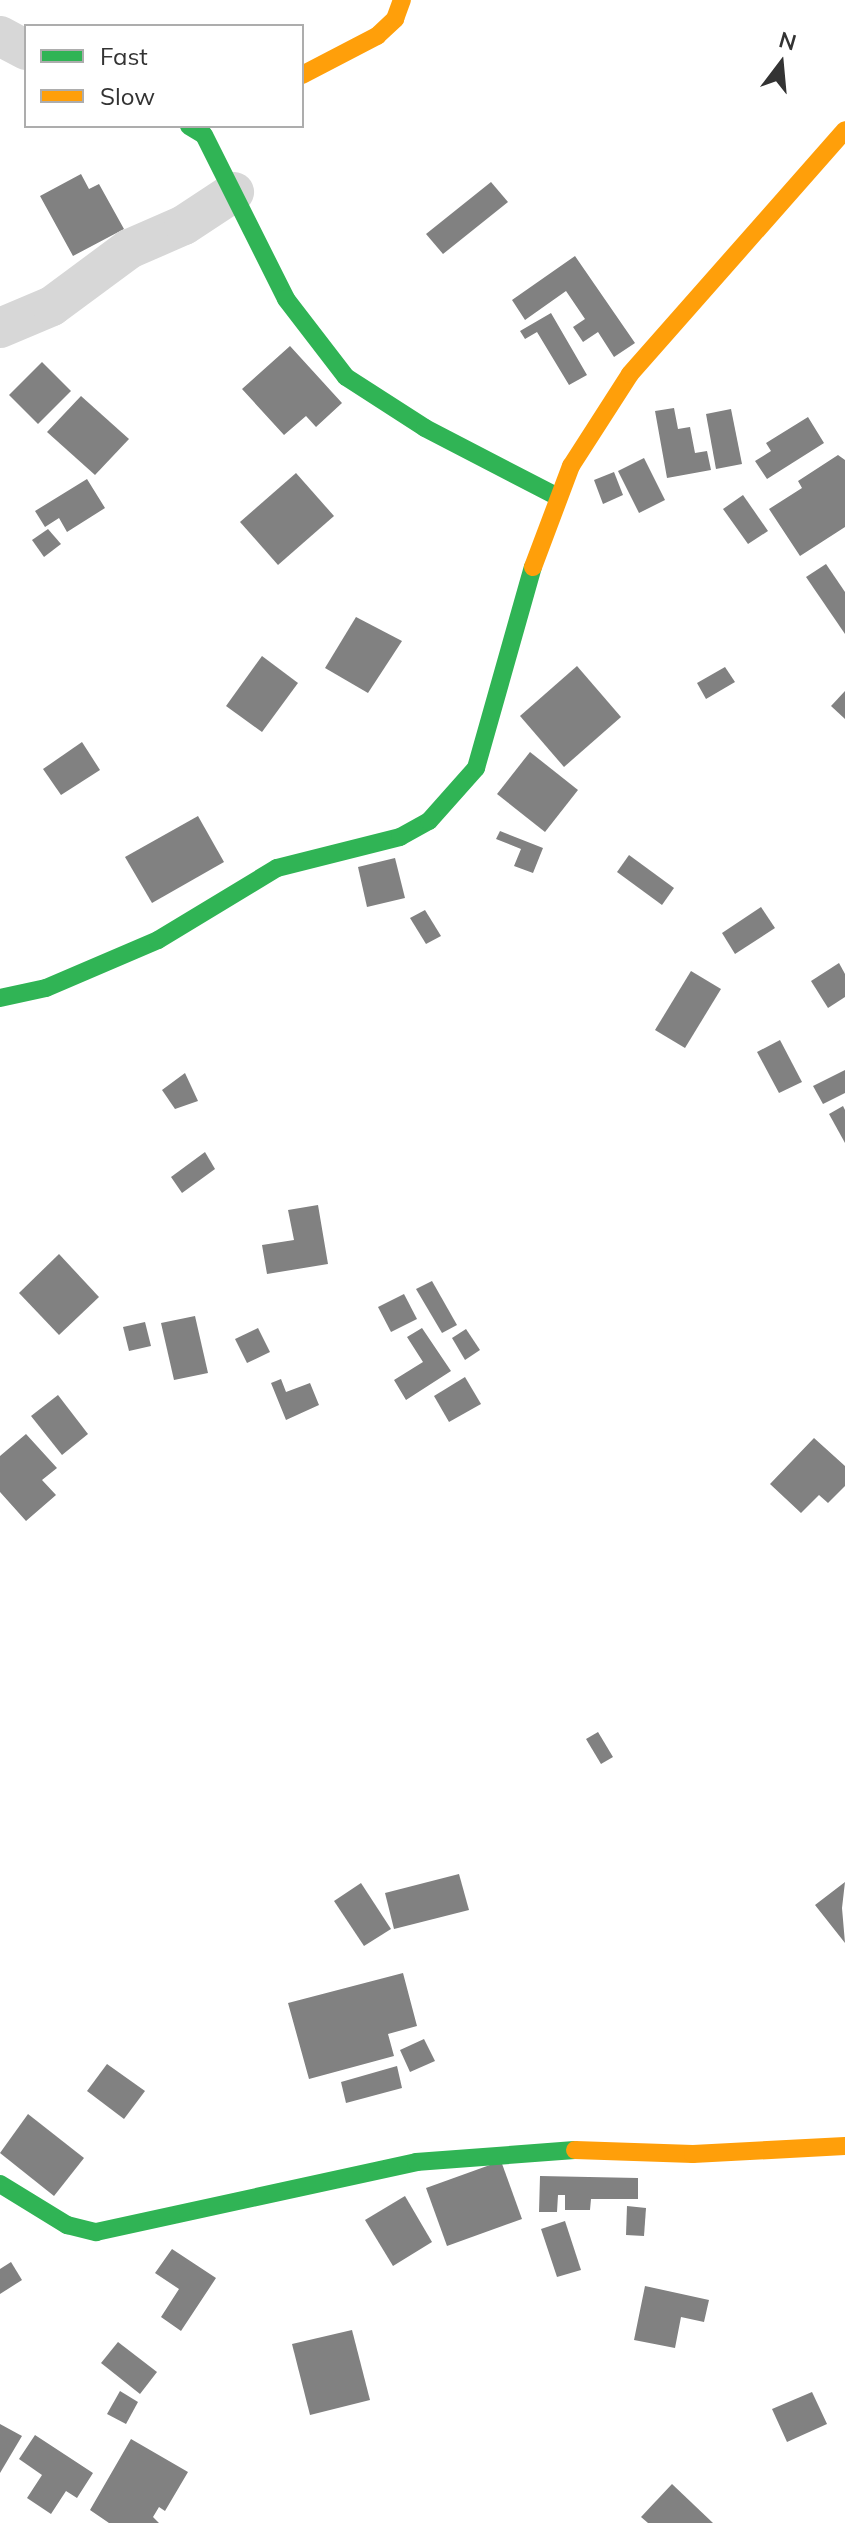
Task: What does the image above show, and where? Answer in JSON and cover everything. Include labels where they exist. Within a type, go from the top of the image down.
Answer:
[{"type":"street","points":[[304,74],[377,36],[395,19],[402,0]]},
{"type":"street","points":[[0,36],[24,49]]},
{"type":"street","points":[[203,129],[234,192],[258,252],[286,299],[346,377],[425,428],[558,497]]},
{"type":"street","points":[[0,998],[46,988],[158,940],[277,868],[400,837],[429,821],[460,792],[476,768],[517,611],[571,466],[630,374],[845,130]]},
{"type":"street","points":[[0,328],[52,306],[129,249],[184,225],[234,192]]},
{"type":"street","points":[[0,2184],[67,2225],[96,2232],[443,2159],[559,2150],[693,2154],[845,2146]]},
{"type":"building","points":[[81,174],[89,189],[99,184],[124,229],[73,256],[40,196]]},
{"type":"building","points":[[491,182],[508,202],[443,254],[426,234]]},
{"type":"building","points":[[575,256],[635,343],[614,357],[598,332],[583,342],[573,327],[585,319],[566,291],[525,320],[512,300]]},
{"type":"building","points":[[551,313],[587,375],[569,385],[537,332],[525,339],[520,331]]},
{"type":"building","points":[[290,346],[342,403],[316,427],[306,416],[284,435],[242,389]]},
{"type":"building","points":[[42,362],[71,391],[38,424],[9,395]]},
{"type":"building","points":[[81,396],[129,439],[95,475],[47,432]]},
{"type":"building","points":[[674,408],[678,429],[690,427],[695,453],[707,451],[711,470],[667,478],[655,411]]},
{"type":"building","points":[[731,409],[742,464],[716,469],[706,414]]},
{"type":"building","points":[[808,417],[824,443],[767,479],[755,461],[771,451],[766,443]]},
{"type":"building","points":[[838,455],[845,460],[845,527],[800,556],[769,509],[802,488],[798,481]]},
{"type":"building","points":[[644,458],[665,500],[639,513],[618,471]]},
{"type":"building","points":[[614,472],[623,495],[603,504],[594,480]]},
{"type":"building","points":[[296,473],[334,516],[278,565],[240,522]]},
{"type":"building","points":[[87,479],[105,508],[67,532],[59,518],[45,527],[35,511]]},
{"type":"building","points":[[743,495],[768,531],[748,544],[723,509]]},
{"type":"building","points":[[48,529],[61,544],[44,557],[32,540]]},
{"type":"building","points":[[826,564],[845,592],[845,634],[806,577]]},
{"type":"building","points":[[356,617],[402,641],[368,693],[325,668]]},
{"type":"building","points":[[262,656],[298,683],[262,732],[226,706]]},
{"type":"building","points":[[577,666],[621,717],[564,767],[520,716]]},
{"type":"building","points":[[725,667],[735,682],[706,699],[697,683]]},
{"type":"building","points":[[845,691],[845,719],[831,706]]},
{"type":"building","points":[[82,742],[100,770],[61,795],[43,769]]},
{"type":"building","points":[[530,752],[578,790],[545,832],[497,794]]},
{"type":"building","points":[[198,816],[224,862],[152,903],[125,857]]},
{"type":"building","points":[[500,831],[543,848],[533,873],[514,866],[521,849],[496,839]]},
{"type":"building","points":[[629,855],[674,888],[662,905],[617,872]]},
{"type":"building","points":[[395,858],[405,898],[367,907],[358,867]]},
{"type":"building","points":[[761,907],[775,928],[735,954],[722,933]]},
{"type":"building","points":[[425,910],[441,936],[426,944],[410,918]]},
{"type":"building","points":[[839,963],[845,974],[845,997],[828,1008],[811,981]]},
{"type":"building","points":[[691,971],[721,989],[685,1048],[655,1030]]},
{"type":"building","points":[[780,1040],[802,1082],[779,1093],[757,1052]]},
{"type":"building","points":[[845,1070],[845,1093],[823,1104],[813,1086]]},
{"type":"building","points":[[185,1073],[198,1101],[175,1109],[162,1090]]},
{"type":"building","points":[[843,1106],[845,1110],[845,1143],[829,1114]]},
{"type":"building","points":[[205,1152],[215,1169],[182,1193],[171,1177]]},
{"type":"building","points":[[318,1205],[328,1264],[267,1274],[262,1245],[294,1240],[288,1210]]},
{"type":"building","points":[[59,1254],[99,1297],[59,1335],[19,1293]]},
{"type":"building","points":[[432,1281],[457,1325],[442,1333],[416,1289]]},
{"type":"building","points":[[404,1294],[417,1319],[391,1332],[378,1307]]},
{"type":"building","points":[[195,1316],[208,1373],[174,1380],[161,1323]]},
{"type":"building","points":[[145,1322],[151,1346],[129,1351],[123,1327]]},
{"type":"building","points":[[258,1328],[270,1352],[247,1363],[235,1339]]},
{"type":"building","points":[[422,1328],[451,1371],[406,1400],[394,1380],[423,1362],[407,1337]]},
{"type":"building","points":[[466,1329],[480,1350],[465,1360],[452,1338]]},
{"type":"building","points":[[465,1377],[481,1404],[449,1422],[434,1396]]},
{"type":"building","points":[[281,1379],[286,1392],[310,1383],[319,1405],[286,1420],[271,1383]]},
{"type":"building","points":[[58,1395],[88,1434],[62,1455],[31,1416]]},
{"type":"building","points":[[26,1434],[57,1468],[42,1480],[56,1495],[26,1521],[0,1492],[0,1456]]},
{"type":"building","points":[[814,1438],[845,1466],[845,1486],[828,1503],[819,1495],[801,1513],[770,1484]]},
{"type":"building","points":[[598,1732],[613,1757],[601,1764],[586,1739]]},
{"type":"building","points":[[459,1874],[469,1910],[394,1929],[385,1893]]},
{"type":"building","points":[[845,1882],[842,1908],[845,1943],[815,1905]]},
{"type":"building","points":[[361,1883],[391,1929],[364,1946],[334,1901]]},
{"type":"building","points":[[403,1973],[417,2026],[388,2034],[394,2056],[309,2079],[288,2003]]},
{"type":"building","points":[[424,2039],[435,2061],[410,2072],[400,2050]]},
{"type":"building","points":[[107,2064],[145,2091],[124,2119],[87,2091]]},
{"type":"building","points":[[397,2066],[402,2088],[346,2103],[341,2082]]},
{"type":"building","points":[[28,2114],[84,2158],[54,2196],[0,2153]]},
{"type":"building","points":[[501,2161],[522,2219],[447,2246],[426,2188]]},
{"type":"building","points":[[540,2176],[638,2178],[638,2199],[591,2199],[590,2210],[565,2210],[565,2195],[558,2195],[557,2212],[539,2212]]},
{"type":"building","points":[[405,2196],[432,2242],[393,2266],[365,2220]]},
{"type":"building","points":[[627,2206],[646,2208],[644,2236],[626,2235]]},
{"type":"building","points":[[565,2221],[581,2270],[557,2277],[541,2229]]},
{"type":"building","points":[[172,2249],[216,2278],[181,2331],[161,2317],[179,2289],[155,2273]]},
{"type":"building","points":[[11,2262],[22,2280],[0,2294],[0,2269]]},
{"type":"building","points":[[645,2286],[709,2300],[704,2322],[681,2317],[675,2348],[634,2340]]},
{"type":"building","points":[[352,2330],[370,2400],[310,2415],[292,2344]]},
{"type":"building","points":[[118,2342],[157,2372],[140,2394],[101,2363]]},
{"type":"building","points":[[120,2391],[138,2402],[126,2424],[107,2414]]},
{"type":"building","points":[[812,2392],[827,2424],[787,2442],[772,2409]]},
{"type":"building","points":[[0,2424],[22,2436],[0,2473]]},
{"type":"building","points":[[35,2435],[93,2473],[77,2498],[66,2491],[51,2514],[27,2498],[42,2475],[19,2459]]},
{"type":"building","points":[[131,2439],[188,2472],[165,2511],[159,2507],[153,2517],[159,2523],[109,2523],[90,2510]]},
{"type":"building","points":[[672,2484],[713,2523],[648,2523],[641,2517]]},
{"type":"traffic: fast","points":[[192,128],[204,135],[286,299],[346,377],[425,428],[558,497]]},
{"type":"traffic: fast","points":[[0,998],[46,988],[158,940],[277,868],[400,837],[429,821],[476,768],[533,567]]},
{"type":"traffic: fast","points":[[0,2184],[67,2225],[96,2232],[416,2162],[575,2150]]},
{"type":"traffic: slow","points":[[304,74],[377,36],[395,19],[402,0]]},
{"type":"traffic: slow","points":[[533,567],[571,466],[630,374],[845,130]]},
{"type":"traffic: slow","points":[[575,2150],[693,2154],[845,2146]]}]
